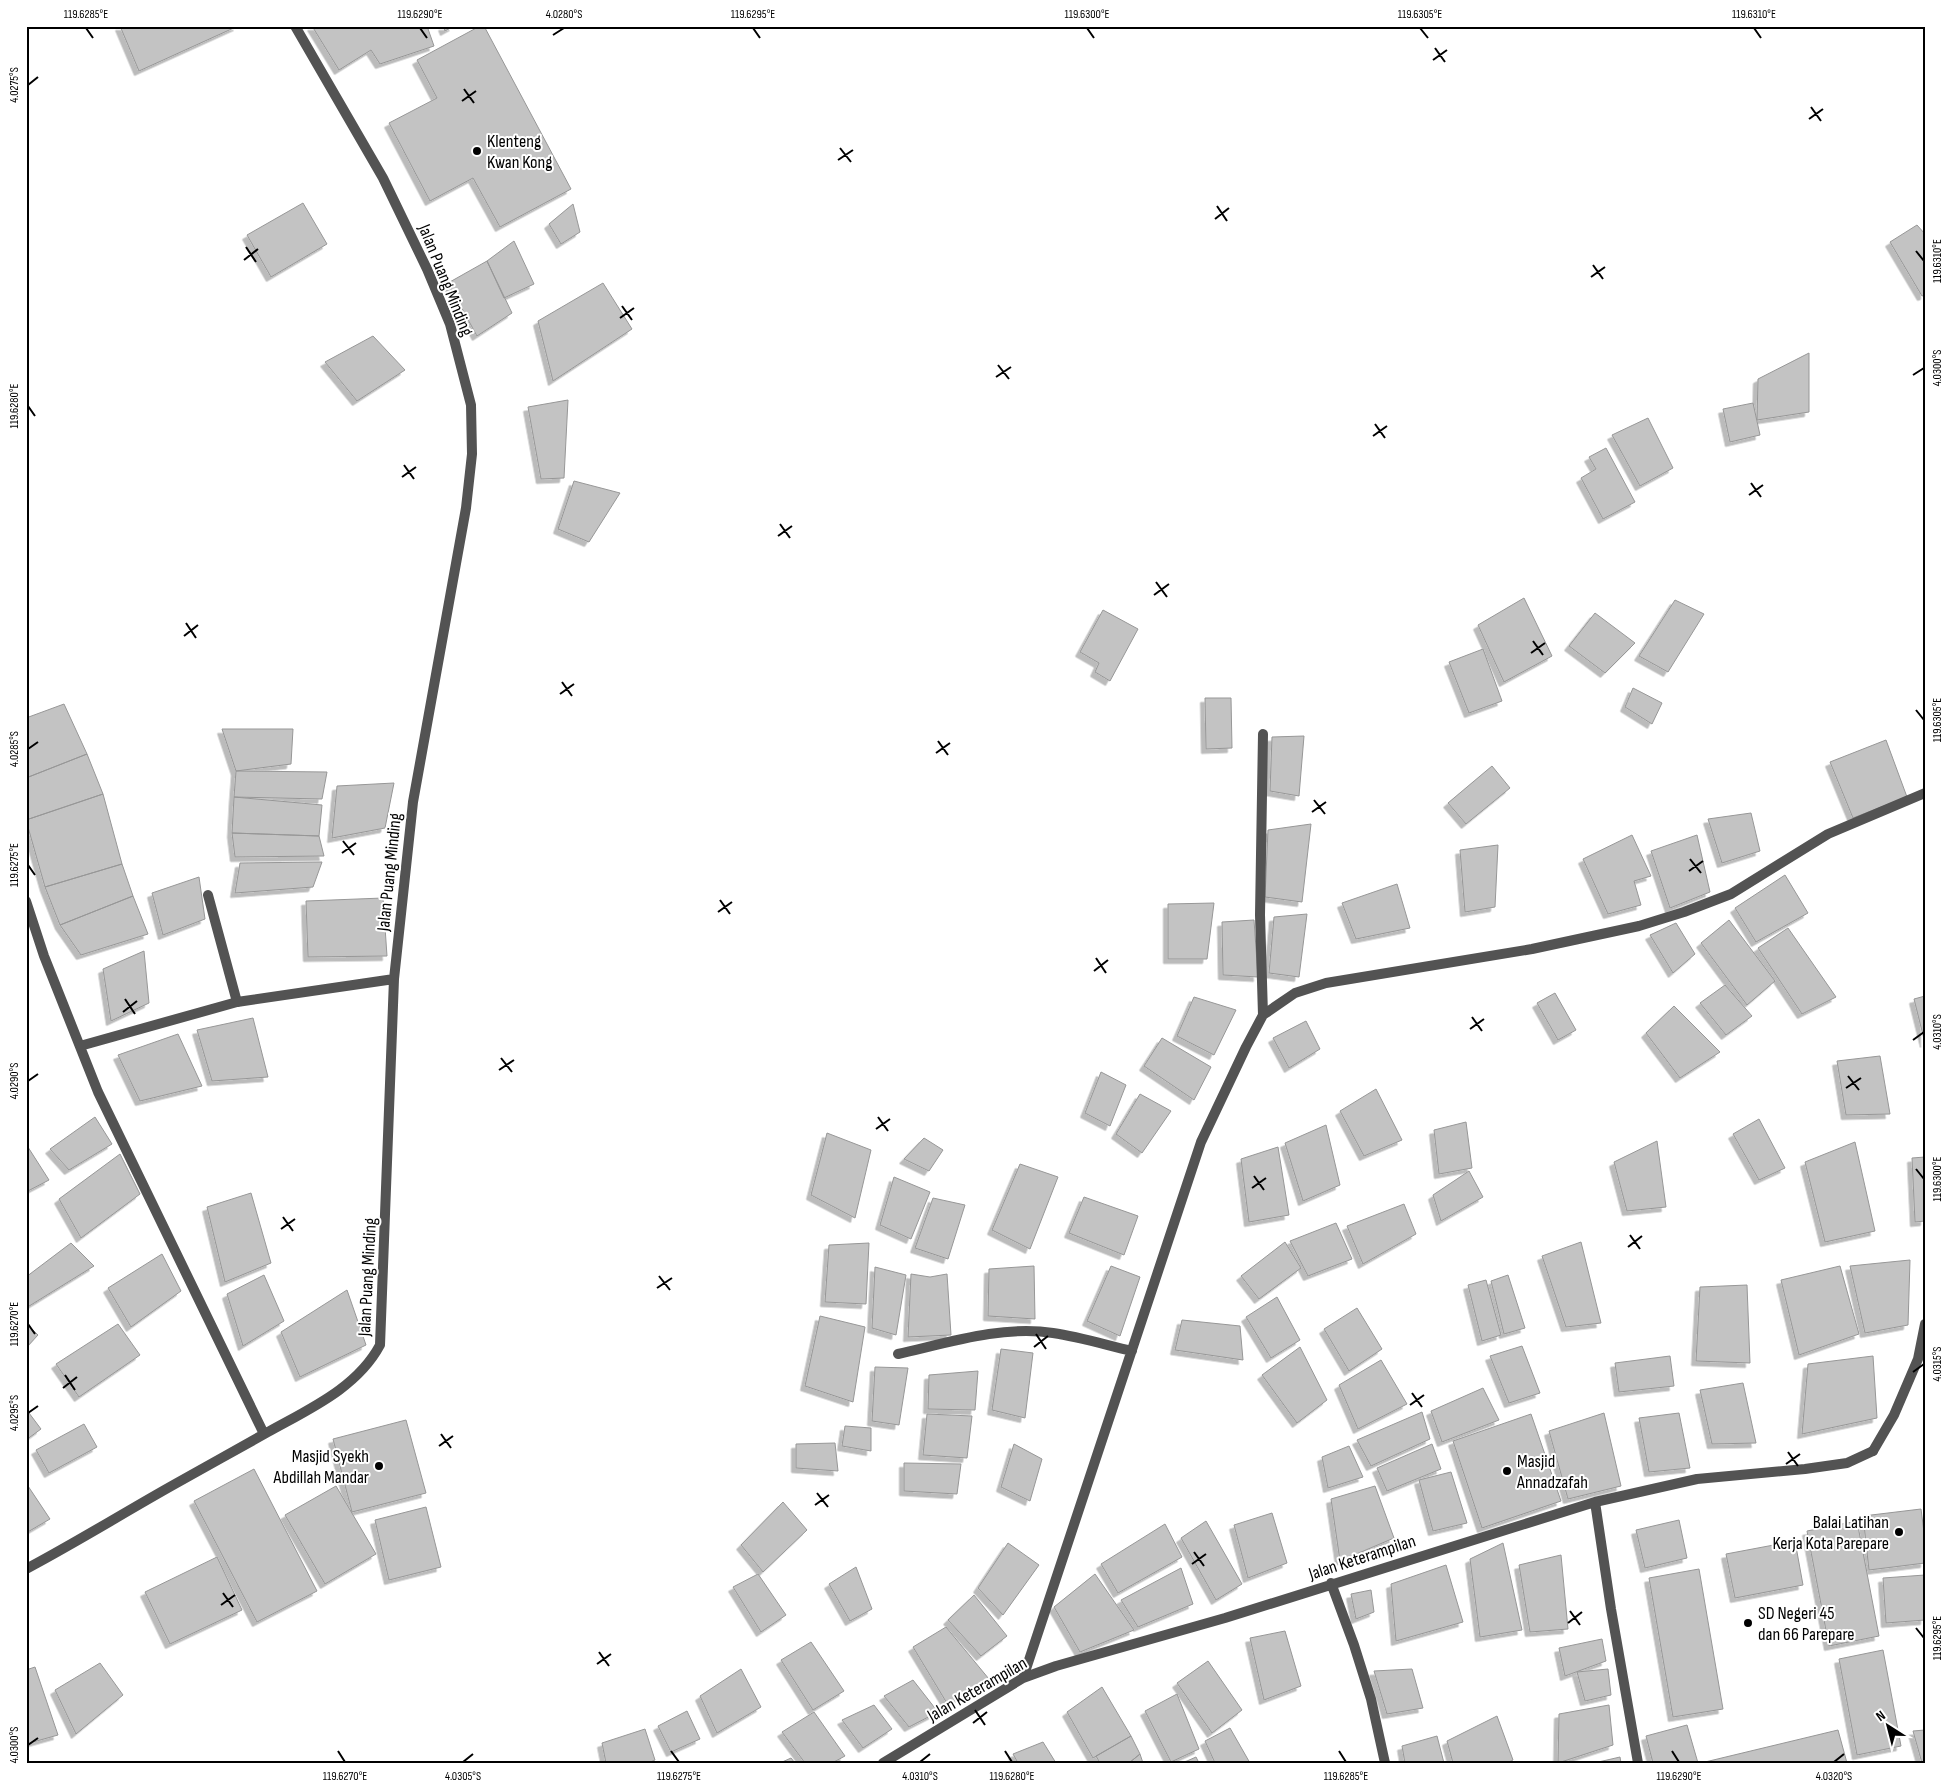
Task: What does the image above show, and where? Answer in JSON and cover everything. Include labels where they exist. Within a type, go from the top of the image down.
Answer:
[{"type":"street","name":"Jalan Puang Minding","points":[[26,1569],[327,1399],[360,1374],[373,1359],[380,1345],[394,979],[413,802],[466,508],[472,454],[471,405],[450,324],[427,269],[383,178],[295,26]]},
{"type":"street","points":[[1263,734],[1260,915],[1263,1015]]},
{"type":"street","points":[[1023,1678],[1201,1142],[1263,1015],[1295,993],[1326,982],[1532,949],[1638,926],[1684,912],[1731,894],[1828,834],[1925,793]]},
{"type":"street","points":[[208,895],[237,1002]]},
{"type":"street","points":[[26,901],[44,956],[98,1092],[264,1434]]},
{"type":"street","points":[[80,1046],[237,1002],[394,979]]},
{"type":"street","name":"Jalan Keterampilan","points":[[883,1763],[1023,1678],[1056,1666],[1225,1618],[1331,1583],[1595,1502],[1697,1479],[1805,1469],[1847,1463],[1873,1451],[1894,1415],[1918,1359],[1925,1324]]},
{"type":"street","points":[[898,1354],[986,1335],[1022,1332],[1052,1333],[1132,1352]]},
{"type":"street","points":[[1595,1502],[1611,1609],[1638,1763]]},
{"type":"street","points":[[1331,1583],[1354,1645],[1370,1699],[1385,1763]]},
{"type":"building","points":[[120,26],[238,26],[139,71]]},
{"type":"building","points":[[312,26],[427,26],[434,46],[380,64],[371,50],[339,70]]},
{"type":"building","points":[[443,26],[454,26],[445,31]]},
{"type":"building","name":"Klenteng Kwan Kong","points":[[480,26],[484,26],[571,189],[500,227],[473,178],[430,201],[389,123],[437,98],[417,60]]},
{"type":"building","points":[[303,203],[327,244],[271,277],[247,235]]},
{"type":"building","points":[[573,204],[580,232],[561,244],[549,224]]},
{"type":"building","points":[[1917,225],[1925,234],[1925,295],[1922,296],[1890,242]]},
{"type":"building","points":[[514,241],[534,284],[504,298],[487,261]]},
{"type":"building","points":[[487,261],[512,313],[477,336],[448,283]]},
{"type":"building","points":[[603,283],[632,329],[553,381],[538,321]]},
{"type":"building","points":[[373,336],[405,370],[357,401],[325,362]]},
{"type":"building","points":[[1809,353],[1809,412],[1757,420],[1758,379]]},
{"type":"building","points":[[568,400],[564,478],[541,479],[528,407]]},
{"type":"building","points":[[1753,403],[1760,435],[1730,442],[1723,409]]},
{"type":"building","points":[[1648,418],[1673,468],[1640,486],[1612,435]]},
{"type":"building","points":[[1606,448],[1635,502],[1603,519],[1581,478],[1596,469],[1589,457]]},
{"type":"building","points":[[574,481],[620,493],[589,542],[558,529]]},
{"type":"building","points":[[1524,598],[1552,656],[1504,682],[1478,625]]},
{"type":"building","points":[[1675,600],[1704,614],[1668,672],[1639,656]]},
{"type":"building","points":[[1103,610],[1138,629],[1110,681],[1095,672],[1099,663],[1080,652]]},
{"type":"building","points":[[1595,613],[1635,643],[1605,673],[1569,646]]},
{"type":"building","points":[[1483,649],[1502,701],[1469,713],[1449,662]]},
{"type":"building","points":[[1633,688],[1662,703],[1652,724],[1625,707]]},
{"type":"building","points":[[1205,698],[1231,698],[1232,748],[1206,749]]},
{"type":"building","points":[[64,704],[87,754],[26,778],[26,718]]},
{"type":"building","points":[[222,729],[293,729],[291,764],[236,771]]},
{"type":"building","points":[[1304,736],[1299,796],[1270,791],[1272,737]]},
{"type":"building","points":[[1886,740],[1907,797],[1853,818],[1830,762]]},
{"type":"building","points":[[87,754],[103,794],[26,820],[26,778]]},
{"type":"building","points":[[1492,766],[1510,788],[1466,824],[1448,803]]},
{"type":"building","points":[[236,771],[327,772],[322,799],[234,797]]},
{"type":"building","points":[[394,783],[385,828],[332,838],[337,786]]},
{"type":"building","points":[[103,794],[122,864],[45,887],[26,820]]},
{"type":"building","points":[[234,797],[322,805],[319,836],[232,833]]},
{"type":"building","points":[[1751,813],[1760,851],[1722,863],[1708,819]]},
{"type":"building","points":[[1311,824],[1302,902],[1265,897],[1268,830]]},
{"type":"building","points":[[232,833],[319,836],[324,856],[235,857]]},
{"type":"building","points":[[1632,835],[1651,876],[1634,881],[1641,905],[1608,914],[1583,859]]},
{"type":"building","points":[[1697,835],[1710,892],[1670,908],[1651,851]]},
{"type":"building","points":[[1498,845],[1495,907],[1465,912],[1460,850]]},
{"type":"building","points":[[322,862],[313,887],[235,893],[240,863]]},
{"type":"building","points":[[122,864],[133,896],[60,925],[45,887]]},
{"type":"building","points":[[1785,875],[1808,913],[1756,942],[1735,908]]},
{"type":"building","points":[[199,877],[205,919],[163,935],[152,893]]},
{"type":"building","points":[[1397,884],[1410,928],[1356,939],[1342,903]]},
{"type":"building","points":[[133,896],[148,934],[81,955],[60,925]]},
{"type":"building","points":[[383,898],[387,956],[308,957],[306,901]]},
{"type":"building","points":[[1214,903],[1207,959],[1168,959],[1168,904]]},
{"type":"building","points":[[1307,914],[1299,977],[1269,973],[1274,917]]},
{"type":"building","points":[[1254,920],[1258,977],[1223,975],[1222,922]]},
{"type":"building","points":[[1729,920],[1775,981],[1747,1005],[1701,943]]},
{"type":"building","points":[[1676,923],[1695,954],[1673,973],[1650,935]]},
{"type":"building","points":[[1788,928],[1836,997],[1802,1014],[1758,948]]},
{"type":"building","points":[[144,951],[149,1003],[111,1021],[103,969]]},
{"type":"building","points":[[1725,985],[1752,1016],[1726,1035],[1700,1003]]},
{"type":"building","points":[[1555,993],[1576,1030],[1558,1040],[1537,1003]]},
{"type":"building","points":[[1925,996],[1925,1043],[1914,999]]},
{"type":"building","points":[[1194,997],[1236,1010],[1214,1055],[1177,1036]]},
{"type":"building","points":[[1674,1006],[1720,1052],[1680,1078],[1646,1033]]},
{"type":"building","points":[[253,1018],[268,1077],[212,1081],[197,1030]]},
{"type":"building","points":[[1306,1021],[1320,1049],[1289,1068],[1273,1038]]},
{"type":"building","points":[[178,1034],[202,1086],[140,1101],[118,1055]]},
{"type":"building","points":[[1162,1038],[1211,1067],[1194,1100],[1144,1066]]},
{"type":"building","points":[[1880,1056],[1890,1114],[1846,1115],[1837,1061]]},
{"type":"building","points":[[1101,1072],[1126,1085],[1110,1126],[1085,1113]]},
{"type":"building","points":[[1376,1089],[1402,1140],[1364,1156],[1340,1111]]},
{"type":"building","points":[[1140,1094],[1171,1111],[1142,1153],[1116,1134]]},
{"type":"building","points":[[95,1117],[112,1144],[69,1170],[50,1149]]},
{"type":"building","points":[[1759,1119],[1785,1168],[1759,1180],[1733,1134]]},
{"type":"building","points":[[1466,1122],[1472,1168],[1439,1174],[1434,1130]]},
{"type":"building","points":[[1326,1125],[1340,1185],[1303,1201],[1285,1143]]},
{"type":"building","points":[[827,1133],[871,1150],[855,1218],[811,1195]]},
{"type":"building","points":[[924,1138],[943,1150],[929,1171],[904,1159]]},
{"type":"building","points":[[1657,1141],[1666,1207],[1627,1211],[1614,1162]]},
{"type":"building","points":[[1855,1142],[1875,1231],[1825,1242],[1805,1162]]},
{"type":"building","points":[[26,1144],[49,1180],[26,1192]]},
{"type":"building","points":[[1278,1147],[1289,1215],[1249,1222],[1241,1159]]},
{"type":"building","points":[[120,1154],[140,1194],[81,1238],[59,1199]]},
{"type":"building","points":[[1925,1157],[1925,1221],[1915,1222],[1912,1158]]},
{"type":"building","points":[[1020,1164],[1058,1177],[1030,1249],[992,1230]]},
{"type":"building","points":[[1469,1171],[1483,1197],[1441,1221],[1433,1195]]},
{"type":"building","points":[[894,1177],[930,1192],[911,1239],[880,1225]]},
{"type":"building","points":[[251,1193],[271,1263],[225,1282],[207,1207]]},
{"type":"building","points":[[1084,1197],[1138,1216],[1124,1255],[1069,1233]]},
{"type":"building","points":[[933,1198],[965,1205],[948,1259],[915,1248]]},
{"type":"building","points":[[1404,1204],[1416,1234],[1363,1264],[1347,1226]]},
{"type":"building","points":[[1336,1223],[1352,1259],[1308,1276],[1290,1241]]},
{"type":"building","points":[[1285,1242],[1301,1268],[1259,1299],[1241,1276]]},
{"type":"building","points":[[1581,1242],[1601,1323],[1566,1327],[1542,1256]]},
{"type":"building","points":[[71,1243],[94,1266],[26,1308],[26,1277]]},
{"type":"building","points":[[869,1243],[866,1304],[825,1302],[829,1245]]},
{"type":"building","points":[[162,1254],[181,1291],[131,1327],[108,1288]]},
{"type":"building","points":[[1910,1260],[1908,1325],[1865,1333],[1850,1266]]},
{"type":"building","points":[[1034,1266],[1035,1319],[988,1316],[989,1269]]},
{"type":"building","points":[[1111,1266],[1140,1277],[1120,1336],[1087,1321]]},
{"type":"building","points":[[1840,1266],[1859,1334],[1799,1355],[1781,1280]]},
{"type":"building","points":[[875,1267],[906,1275],[896,1335],[872,1328]]},
{"type":"building","points":[[911,1274],[930,1277],[947,1274],[951,1335],[908,1337]]},
{"type":"building","points":[[264,1275],[284,1321],[243,1346],[227,1294]]},
{"type":"building","points":[[1508,1275],[1525,1328],[1504,1334],[1491,1281]]},
{"type":"building","points":[[1486,1280],[1501,1335],[1482,1341],[1468,1285]]},
{"type":"building","points":[[1747,1285],[1750,1363],[1696,1361],[1700,1287]]},
{"type":"building","points":[[347,1290],[366,1345],[300,1377],[281,1332]]},
{"type":"building","points":[[1277,1297],[1300,1340],[1271,1358],[1246,1317]]},
{"type":"building","points":[[1357,1308],[1382,1349],[1349,1371],[1324,1329]]},
{"type":"building","points":[[820,1316],[865,1327],[853,1402],[805,1386]]},
{"type":"building","points":[[1182,1320],[1240,1326],[1243,1360],[1175,1350]]},
{"type":"building","points":[[26,1323],[38,1335],[26,1348]]},
{"type":"building","points":[[118,1324],[140,1355],[79,1397],[56,1364]]},
{"type":"building","points":[[1522,1346],[1540,1393],[1509,1403],[1490,1356]]},
{"type":"building","points":[[1300,1347],[1327,1400],[1297,1423],[1262,1375]]},
{"type":"building","points":[[1001,1349],[1033,1353],[1025,1418],[992,1410]]},
{"type":"building","points":[[1670,1356],[1674,1386],[1619,1392],[1615,1363]]},
{"type":"building","points":[[1873,1356],[1877,1418],[1802,1434],[1808,1364]]},
{"type":"building","points":[[1381,1360],[1407,1404],[1358,1429],[1339,1385]]},
{"type":"building","points":[[875,1367],[908,1368],[899,1425],[872,1421]]},
{"type":"building","points":[[978,1371],[975,1410],[928,1409],[929,1375]]},
{"type":"building","points":[[1743,1383],[1756,1443],[1712,1444],[1700,1390]]},
{"type":"building","points":[[1483,1388],[1499,1420],[1442,1442],[1431,1411]]},
{"type":"building","points":[[26,1409],[41,1429],[26,1440]]},
{"type":"building","points":[[1422,1412],[1430,1439],[1371,1466],[1357,1440]]},
{"type":"building","points":[[1604,1413],[1621,1486],[1568,1499],[1549,1431]]},
{"type":"building","points":[[1679,1413],[1690,1468],[1649,1472],[1639,1418]]},
{"type":"building","points":[[927,1414],[972,1416],[967,1458],[923,1455]]},
{"type":"building","name":"Masjid Annadzafah","points":[[1531,1414],[1561,1501],[1482,1528],[1453,1441]]},
{"type":"building","name":"Masjid Syekh Abdillah Mandar","points":[[406,1420],[426,1493],[352,1512],[333,1439]]},
{"type":"building","points":[[84,1424],[97,1447],[49,1473],[36,1450]]},
{"type":"building","points":[[845,1426],[871,1428],[871,1451],[842,1446]]},
{"type":"building","points":[[835,1443],[838,1471],[796,1468],[796,1444]]},
{"type":"building","points":[[1014,1444],[1042,1459],[1030,1501],[1001,1487]]},
{"type":"building","points":[[1432,1444],[1441,1469],[1387,1491],[1377,1468]]},
{"type":"building","points":[[1349,1446],[1363,1477],[1328,1488],[1322,1457]]},
{"type":"building","points":[[904,1463],[961,1464],[957,1494],[904,1491]]},
{"type":"building","points":[[254,1469],[317,1591],[257,1622],[194,1501]]},
{"type":"building","points":[[1451,1472],[1467,1523],[1433,1531],[1419,1480]]},
{"type":"building","points":[[26,1483],[50,1519],[26,1533]]},
{"type":"building","points":[[336,1486],[376,1554],[325,1584],[285,1515]]},
{"type":"building","points":[[1375,1486],[1394,1538],[1340,1561],[1331,1499]]},
{"type":"building","points":[[783,1502],[807,1530],[763,1572],[741,1545]]},
{"type":"building","points":[[426,1507],[441,1567],[389,1580],[375,1520]]},
{"type":"building","points":[[1921,1509],[1925,1540],[1925,1563],[1869,1570],[1863,1516]]},
{"type":"building","points":[[1272,1513],[1287,1563],[1248,1578],[1234,1525]]},
{"type":"building","points":[[1679,1520],[1687,1558],[1645,1568],[1636,1530]]},
{"type":"building","points":[[1206,1521],[1242,1584],[1216,1600],[1181,1538]]},
{"type":"building","points":[[1857,1521],[1879,1636],[1829,1646],[1807,1531]]},
{"type":"building","points":[[1165,1524],[1182,1557],[1118,1593],[1101,1564]]},
{"type":"building","points":[[1795,1541],[1803,1585],[1735,1598],[1726,1554]]},
{"type":"building","points":[[1008,1543],[1039,1565],[1003,1615],[978,1588]]},
{"type":"building","points":[[1503,1543],[1522,1630],[1480,1637],[1470,1559]]},
{"type":"building","points":[[1561,1555],[1568,1629],[1530,1632],[1519,1565]]},
{"type":"building","points":[[217,1557],[242,1610],[170,1644],[145,1592]]},
{"type":"building","points":[[1446,1565],[1463,1622],[1396,1641],[1391,1584]]},
{"type":"building","points":[[856,1567],[872,1609],[850,1621],[829,1584]]},
{"type":"building","points":[[1181,1568],[1193,1604],[1138,1627],[1121,1600]]},
{"type":"building","points":[[1699,1569],[1723,1709],[1673,1717],[1649,1578]]},
{"type":"building","points":[[758,1574],[786,1615],[761,1632],[733,1587]]},
{"type":"building","points":[[1095,1574],[1134,1630],[1080,1652],[1054,1607]]},
{"type":"building","points":[[1925,1575],[1925,1620],[1886,1623],[1883,1578]]},
{"type":"building","points":[[1371,1590],[1374,1612],[1356,1619],[1351,1594]]},
{"type":"building","points":[[974,1595],[1007,1636],[981,1656],[948,1620]]},
{"type":"building","points":[[946,1627],[989,1679],[948,1705],[913,1647]]},
{"type":"building","points":[[1285,1631],[1301,1686],[1264,1700],[1250,1638]]},
{"type":"building","points":[[1602,1639],[1606,1661],[1565,1676],[1559,1648]]},
{"type":"building","points":[[811,1642],[844,1691],[813,1710],[781,1660]]},
{"type":"building","points":[[1883,1650],[1901,1746],[1857,1755],[1839,1659]]},
{"type":"building","points":[[1208,1661],[1242,1710],[1212,1733],[1177,1683]]},
{"type":"building","points":[[100,1663],[123,1695],[76,1734],[55,1690]]},
{"type":"building","points":[[35,1667],[58,1735],[26,1744],[26,1670]]},
{"type":"building","points":[[741,1669],[761,1707],[717,1733],[700,1696]]},
{"type":"building","points":[[1412,1669],[1423,1708],[1387,1714],[1374,1671]]},
{"type":"building","points":[[1608,1669],[1611,1695],[1585,1701],[1577,1672]]},
{"type":"building","points":[[913,1680],[938,1712],[909,1727],[884,1696]]},
{"type":"building","points":[[1102,1687],[1131,1736],[1093,1758],[1067,1712]]},
{"type":"building","points":[[1177,1694],[1199,1749],[1171,1762],[1145,1711]]},
{"type":"building","points":[[874,1705],[892,1729],[863,1748],[842,1720]]},
{"type":"building","points":[[1609,1705],[1613,1745],[1558,1763],[1559,1714]]},
{"type":"building","points":[[687,1711],[700,1739],[671,1752],[658,1726]]},
{"type":"building","points":[[814,1712],[845,1756],[832,1763],[805,1763],[782,1732]]},
{"type":"building","points":[[1497,1716],[1513,1760],[1507,1763],[1453,1763],[1447,1741]]},
{"type":"building","points":[[1687,1725],[1698,1763],[1653,1763],[1646,1736]]},
{"type":"building","points":[[1230,1728],[1250,1763],[1215,1763],[1205,1741]]},
{"type":"building","points":[[645,1729],[655,1760],[648,1763],[606,1763],[602,1743]]},
{"type":"building","points":[[1838,1730],[1847,1763],[1705,1763],[1705,1762]]},
{"type":"building","points":[[1925,1730],[1925,1763],[1922,1763],[1913,1731]]},
{"type":"building","points":[[1131,1736],[1140,1754],[1129,1763],[1100,1763],[1096,1756]]},
{"type":"building","points":[[1437,1736],[1444,1763],[1405,1763],[1402,1746]]},
{"type":"building","points":[[1043,1742],[1056,1763],[1018,1763],[1013,1754]]},
{"type":"building","points":[[1140,1754],[1143,1763],[1129,1763]]},
{"type":"building","points":[[1196,1757],[1199,1763],[1180,1763],[1187,1761]]},
{"type":"building","points":[[1620,1757],[1621,1763],[1594,1763]]},
{"type":"building","points":[[791,1758],[795,1763],[780,1763]]},
{"type":"place","name":"Klenteng Kwan Kong","points":[[477,151]]},
{"type":"place","name":"Masjid Syekh Abdillah Mandar","points":[[379,1466]]},
{"type":"place","name":"Masjid Annadzafah","points":[[1507,1471]]},
{"type":"place","name":"Balai Latihan Kerja Kota Parepare","points":[[1899,1532]]},
{"type":"place","name":"SD Negeri 45 dan 66 Parepare","points":[[1748,1623]]}]
